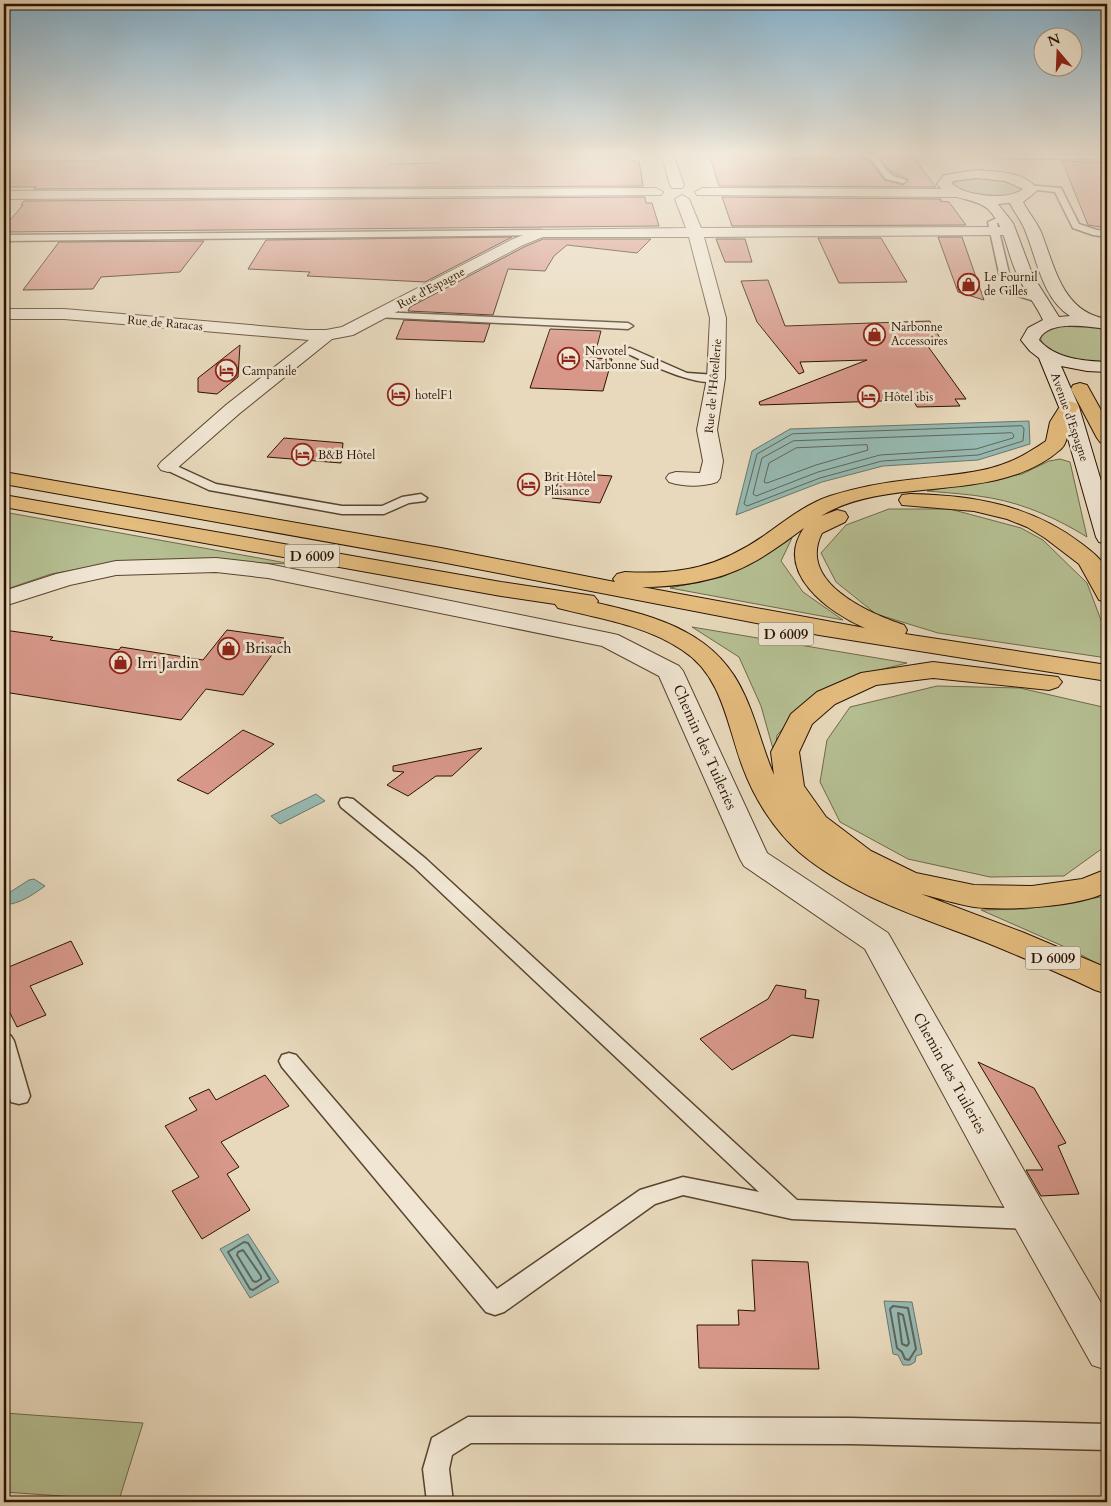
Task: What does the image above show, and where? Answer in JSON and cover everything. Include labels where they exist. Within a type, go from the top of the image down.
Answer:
[{"type":"main road","points":[[441,555],[538,569],[638,580],[688,576],[730,565],[818,509],[860,494],[970,477],[1011,468],[1035,457],[1055,444],[1060,422],[1075,398],[1107,438]]},
{"type":"main road","name":"D 6009","points":[[4,478],[441,555],[818,628],[975,653],[1069,676],[1107,689]]},
{"type":"main road","points":[[975,653],[882,626],[829,598],[815,581],[806,563],[806,547],[814,528],[850,511],[889,500],[946,500],[990,507],[1025,517],[1054,532],[1089,561],[1107,594]]},
{"type":"main road","name":"D 6009","points":[[4,501],[501,589],[609,612],[645,623],[690,644],[706,656],[724,679],[734,699],[758,768],[770,796],[809,844],[834,864],[872,885],[998,935],[1107,982]]},
{"type":"main road","name":"D 6009","points":[[501,589],[642,608],[1069,676],[1107,673]]},
{"type":"main road","points":[[1069,676],[933,670],[870,678],[826,698],[800,720],[785,752],[790,787],[816,824],[860,858],[908,880],[974,896],[1032,897],[1090,888],[1107,879]]},
{"type":"street","name":"Rue de l'Hôtellerie","points":[[676,478],[698,480],[710,478],[713,461],[707,430],[716,374],[718,318],[692,224]]},
{"type":"street","points":[[1029,224],[1055,290],[1063,302],[1074,311],[1102,324]]},
{"type":"street","points":[[1002,227],[1021,269],[1038,299],[1048,312],[1052,323]]},
{"type":"street","name":"Rue d'Espagne","points":[[168,466],[233,409],[326,334],[347,331],[518,242],[541,234],[1002,227]]},
{"type":"street","name":"Rue de Ratacas","points":[[4,314],[64,314],[307,336],[326,334]]},
{"type":"street","points":[[1102,324],[1070,321],[1052,323],[1042,326],[1031,333],[1030,340],[1033,345],[1047,354],[1064,361],[1105,367]]},
{"type":"street","name":"Avenue d'Espagne","points":[[1047,354],[1075,398],[1107,478]]},
{"type":"street","name":"Avenue d'Espagne","points":[[1105,367],[1082,376],[1075,398],[1107,537]]},
{"type":"street","name":"Chemin des Tuileries","points":[[4,600],[64,579],[116,568],[216,565],[268,571],[609,640],[670,671],[755,860],[877,941],[1031,1219],[1107,1351]]},
{"type":"lane","points":[[1075,224],[1096,233],[1107,234]]},
{"type":"lane","points":[[4,238],[541,234]]},
{"type":"lane","points":[[379,315],[628,326]]},
{"type":"lane","points":[[630,351],[685,376],[716,374]]},
{"type":"lane","points":[[676,367],[716,374]]},
{"type":"lane","points":[[168,466],[213,487],[342,510],[384,510],[406,500],[421,498]]},
{"type":"lane","points":[[347,803],[420,863],[792,1209]]},
{"type":"lane","points":[[4,1041],[18,1096]]},
{"type":"lane","points":[[289,1061],[495,1304],[648,1197],[683,1186],[792,1209],[1031,1219]]},
{"type":"lane","points":[[440,1502],[436,1469],[441,1447],[468,1430],[851,1431],[1107,1437]]},
{"type":"green space","points":[[1086,325],[1107,328],[1107,362],[1073,359],[1042,345],[1040,334],[1049,328]]},
{"type":"green space","points":[[1060,459],[1070,462],[1087,537],[1053,518],[1016,504],[983,497],[927,491],[1022,474],[1049,461]]},
{"type":"green space","points":[[889,509],[950,509],[1021,528],[1043,540],[1087,583],[1107,636],[1107,658],[938,633],[876,614],[836,582],[821,553],[846,525]]},
{"type":"green space","points":[[4,512],[292,564],[119,562],[51,574],[4,590]]},
{"type":"green space","points":[[792,538],[781,561],[803,592],[843,620],[670,588],[722,577],[759,560]]},
{"type":"green space","points":[[692,627],[907,663],[875,671],[816,694],[777,735],[775,756],[761,706],[739,657]]},
{"type":"green space","points":[[937,686],[1020,688],[1107,708],[1107,845],[1064,876],[990,877],[908,859],[840,822],[820,782],[827,740],[850,707]]},
{"type":"green space","points":[[1107,896],[1107,969],[1074,951],[981,910],[1026,909]]},
{"type":"green space","points":[[4,1413],[143,1423],[119,1500],[4,1492]]},
{"type":"water","points":[[1029,421],[1030,444],[978,460],[883,466],[822,482],[736,515],[752,451],[790,429]]},
{"type":"water","points":[[316,794],[325,801],[280,824],[271,816]]},
{"type":"water","points":[[34,879],[45,886],[16,903],[11,904],[4,899],[4,896],[29,880]]},
{"type":"water","points":[[248,1234],[279,1282],[250,1298],[220,1249]]},
{"type":"water","points":[[884,1301],[912,1302],[922,1354],[916,1356],[915,1362],[910,1365],[903,1365],[898,1355],[893,1354]]},
{"type":"building","points":[[6,224],[658,224],[659,226],[4,232]]},
{"type":"building","points":[[731,224],[966,225],[732,226]]},
{"type":"building","points":[[1107,224],[1107,228],[1088,225]]},
{"type":"building","points":[[512,237],[425,282],[307,276],[310,272],[248,269],[266,240]]},
{"type":"building","points":[[938,237],[962,237],[984,300],[958,292]]},
{"type":"building","points":[[818,238],[881,238],[907,282],[839,283]]},
{"type":"building","points":[[543,239],[651,239],[637,253],[567,245],[554,256],[545,271],[508,269],[493,315],[408,311],[410,307],[524,247]]},
{"type":"building","points":[[716,239],[745,239],[752,262],[725,262]]},
{"type":"building","points":[[204,241],[180,272],[101,277],[93,289],[23,290],[59,242]]},
{"type":"building","points":[[768,280],[785,326],[930,321],[944,345],[927,345],[966,399],[955,399],[960,406],[917,407],[913,400],[760,405],[759,402],[867,360],[800,362],[804,372],[799,374],[757,322],[741,281]]},
{"type":"building","points":[[404,320],[490,324],[484,342],[396,339]]},
{"type":"building","points":[[550,329],[601,331],[594,358],[612,359],[603,391],[530,388]]},
{"type":"building","name":"Campanile","points":[[240,345],[238,377],[217,394],[198,392],[198,378]]},
{"type":"building","points":[[284,438],[343,443],[341,463],[267,457]]},
{"type":"building","points":[[584,474],[612,476],[600,503],[552,498],[560,477],[581,479]]},
{"type":"building","points":[[4,630],[53,637],[50,640],[119,650],[121,647],[203,660],[227,630],[284,638],[243,695],[206,689],[181,720],[4,692]]},
{"type":"building","points":[[243,730],[274,744],[208,794],[177,780]]},
{"type":"building","points":[[482,748],[452,776],[436,776],[408,796],[387,785],[404,772],[393,771],[393,766]]},
{"type":"building","points":[[71,941],[83,964],[30,986],[46,1015],[17,1027],[4,1001],[4,969]]},
{"type":"building","points":[[776,985],[806,990],[805,998],[819,1000],[813,1038],[792,1035],[732,1070],[700,1039],[768,999]]},
{"type":"building","points":[[978,1062],[1034,1088],[1066,1143],[1058,1146],[1079,1194],[1041,1196],[1026,1170],[1043,1170]]},
{"type":"building","points":[[265,1075],[289,1106],[221,1142],[239,1167],[227,1174],[250,1210],[202,1239],[172,1191],[199,1177],[165,1126],[197,1110],[189,1098],[209,1089],[216,1100]]},
{"type":"building","points":[[752,1260],[808,1262],[819,1369],[699,1368],[697,1325],[739,1325],[738,1310],[755,1311]]},
{"type":"place","name":"Le Fournil de Gilles","points":[[968,284]]},
{"type":"place","name":"Narbonne Accessoires","points":[[875,334]]},
{"type":"place","name":"Novotel Narbonne Sud","points":[[569,358]]},
{"type":"place","name":"Campanile","points":[[226,371]]},
{"type":"place","name":"hotelF1","points":[[399,395]]},
{"type":"place","name":"Hôtel ibis","points":[[868,397]]},
{"type":"place","name":"B&B Hôtel","points":[[302,455]]},
{"type":"place","name":"Brit Hôtel Plaisance","points":[[528,484]]},
{"type":"place","name":"Brisach","points":[[229,648]]},
{"type":"place","name":"Irri Jardin","points":[[121,663]]}]
